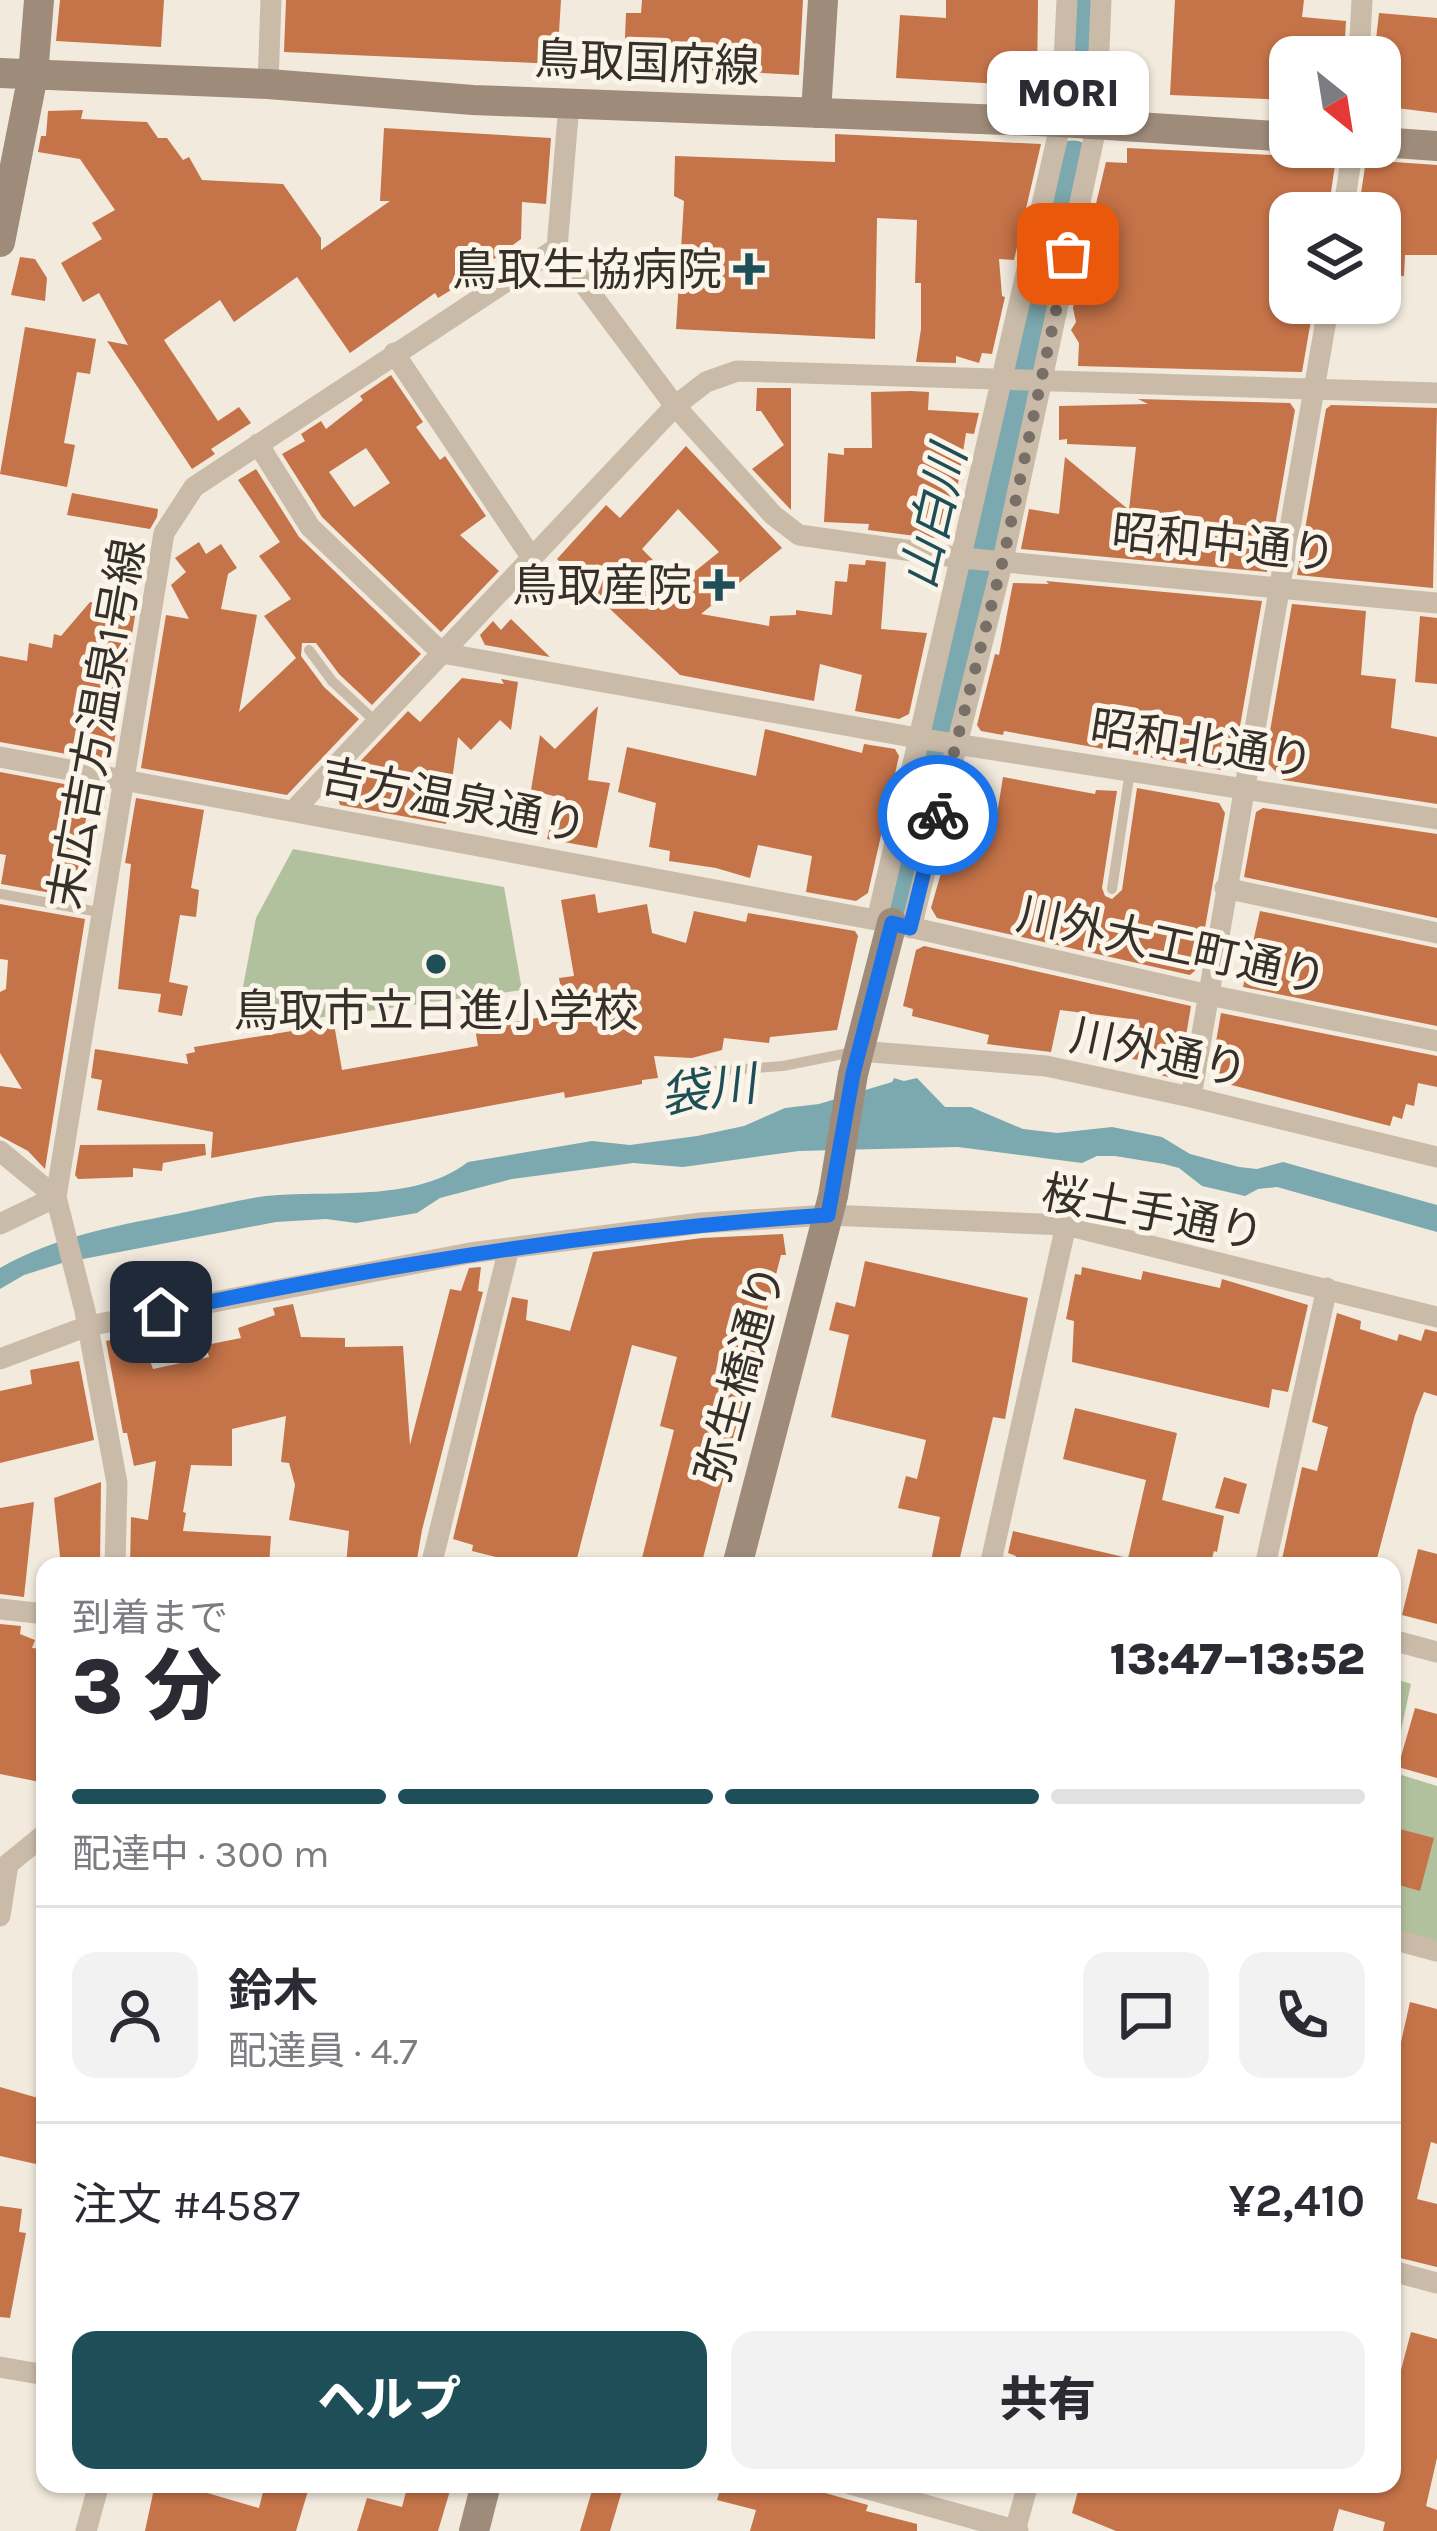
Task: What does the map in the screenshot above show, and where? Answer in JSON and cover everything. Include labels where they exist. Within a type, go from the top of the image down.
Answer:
[{"type":"main road","points":[[0,242],[33,75],[39,0]]},
{"type":"main road","points":[[816,113],[823,0]]},
{"type":"main road","name":"鳥取国府線","points":[[0,73],[569,104],[1061,122],[1096,128],[1269,136]]},
{"type":"main road","points":[[1401,143],[1437,146]]},
{"type":"main road","name":"弥生橋通り","points":[[739,1557],[830,1206],[856,1062],[893,924]]},
{"type":"main road","points":[[474,2531],[485,2493]]},
{"type":"street","points":[[268,84],[271,0]]},
{"type":"street","name":"弥生橋通り","points":[[893,924],[917,738],[1061,122],[1067,0]]},
{"type":"street","name":"弥生橋通り","points":[[893,924],[956,742],[1003,560],[1096,128],[1101,0]]},
{"type":"street","points":[[1360,36],[1362,0]]},
{"type":"street","points":[[557,248],[569,104]]},
{"type":"street","name":"末広吉方温泉1号線","points":[[57,1203],[164,532],[194,487],[557,248]]},
{"type":"street","name":"昭和中通り","points":[[557,248],[676,406],[773,515],[799,535],[962,558],[1437,603]]},
{"type":"street","points":[[1191,1097],[1326,324]]},
{"type":"street","points":[[394,352],[532,557]]},
{"type":"street","points":[[295,809],[676,406],[706,382],[737,371],[1437,393]]},
{"type":"street","points":[[258,444],[310,527],[442,653]]},
{"type":"street","name":"昭和北通り","points":[[442,653],[917,738],[1437,819]]},
{"type":"street","name":"吉方温泉通り","points":[[0,757],[893,924]]},
{"type":"street","points":[[1226,888],[1437,933]]},
{"type":"street","name":"川外大工町通り","points":[[893,924],[1437,1041]]},
{"type":"street","name":"川外通り","points":[[856,1062],[1046,1066],[1437,1157]]},
{"type":"street","points":[[0,1151],[57,1203],[87,1318],[117,1484],[116,1557]]},
{"type":"street","points":[[0,1224],[57,1203]]},
{"type":"street","name":"桜土手通り","points":[[0,1359],[87,1318],[509,1248],[830,1206],[1066,1226],[1437,1317]]},
{"type":"street","points":[[992,1557],[1066,1226]]},
{"type":"street","points":[[433,1557],[509,1248]]},
{"type":"street","points":[[1267,1557],[1327,1288]]},
{"type":"street","points":[[0,1609],[36,1613]]},
{"type":"street","points":[[1401,1642],[1437,1652]]},
{"type":"street","points":[[0,1916],[8,1864],[36,1841]]},
{"type":"street","points":[[1401,1941],[1437,1951]]},
{"type":"street","points":[[1401,2274],[1437,2283]]},
{"type":"street","points":[[0,2367],[36,2373]]},
{"type":"street","points":[[86,2531],[97,2493]]},
{"type":"street","points":[[882,2493],[1016,2531],[1026,2493]]},
{"type":"lane","points":[[309,650],[332,681],[377,722]]},
{"type":"lane","points":[[1112,889],[1130,771]]},
{"type":"lane","points":[[1,894],[104,913]]},
{"type":"lane","points":[[680,1084],[716,1072],[856,1062]]},
{"type":"green space","points":[[293,849],[504,887],[522,990],[235,1029],[256,918]]},
{"type":"green space","points":[[1401,1681],[1411,1684],[1401,1730]]},
{"type":"green space","points":[[1401,1775],[1437,1786],[1437,1943],[1401,1933]]},
{"type":"water","points":[[894,1078],[917,1078],[945,1107],[971,1107],[1023,1129],[1057,1133],[1112,1127],[1162,1137],[1190,1154],[1239,1167],[1257,1169],[1283,1162],[1437,1205],[1437,1232],[1277,1187],[1245,1196],[1202,1186],[1179,1168],[1115,1156],[1097,1156],[1082,1163],[958,1147],[799,1151],[683,1167],[633,1163],[512,1179],[440,1198],[417,1213],[356,1223],[326,1219],[276,1222],[62,1263],[24,1275],[0,1289],[0,1268],[44,1247],[114,1227],[266,1196],[401,1189],[448,1174],[468,1162],[592,1141],[630,1145],[697,1136],[744,1126],[785,1108],[819,1104]]},
{"type":"building","points":[[60,0],[164,0],[161,47],[56,41]]},
{"type":"building","points":[[286,0],[561,0],[557,64],[284,52]]},
{"type":"building","points":[[642,0],[803,0],[799,75],[624,61],[626,13],[641,13]]},
{"type":"building","points":[[946,0],[1038,0],[1037,86],[896,78],[900,15],[946,18]]},
{"type":"building","points":[[1175,0],[1304,0],[1302,17],[1346,21],[1345,36],[1269,36],[1269,99],[1170,95]]},
{"type":"building","points":[[1379,13],[1437,18],[1437,113],[1401,109],[1401,36],[1376,36]]},
{"type":"building","points":[[83,110],[81,119],[147,122],[183,160],[189,157],[202,180],[283,184],[321,238],[321,250],[390,201],[380,201],[384,128],[551,138],[546,204],[522,202],[521,239],[456,287],[438,298],[435,293],[350,353],[297,277],[234,322],[220,300],[164,340],[218,421],[239,407],[251,423],[211,449],[215,454],[192,469],[107,341],[128,345],[99,293],[83,302],[61,263],[102,239],[92,223],[115,210],[80,159],[38,152],[41,136],[46,136],[48,111]]},
{"type":"building","points":[[835,134],[1041,144],[1014,260],[999,259],[1005,297],[992,354],[982,353],[979,363],[956,356],[956,363],[916,362],[921,329],[921,283],[915,283],[917,220],[877,218],[875,339],[676,329],[684,201],[674,196],[675,156],[835,162]]},
{"type":"building","points":[[1127,148],[1269,155],[1269,168],[1335,168],[1331,192],[1269,192],[1269,324],[1310,324],[1302,372],[1078,366],[1079,343],[1071,330],[1076,322],[1073,308],[1106,162],[1127,163]]},
{"type":"building","points":[[1401,162],[1437,165],[1437,255],[1405,255],[1401,276],[1401,192],[1361,192],[1365,168],[1401,168]]},
{"type":"building","points":[[20,257],[35,259],[47,278],[45,301],[11,295]]},
{"type":"building","points":[[25,327],[96,339],[90,374],[77,372],[64,443],[75,445],[67,487],[0,474]]},
{"type":"building","points":[[391,375],[423,422],[416,427],[440,460],[445,456],[486,516],[460,535],[499,571],[441,632],[322,517],[282,454],[305,441],[301,434],[321,421],[326,429],[363,400],[360,396]],"holes":[[[366,448],[390,483],[354,507],[329,472]]]},
{"type":"building","points":[[757,388],[791,388],[791,510],[752,469],[784,445],[761,411],[756,411]]},
{"type":"building","points":[[871,392],[929,392],[928,410],[979,413],[974,434],[966,433],[950,535],[944,539],[868,530],[869,524],[824,522],[828,453],[844,455],[844,448],[872,448]]},
{"type":"building","points":[[1138,399],[1290,403],[1295,410],[1267,572],[1021,549],[1029,509],[1059,514],[1065,457],[1129,510],[1136,447],[1059,440],[1059,406],[1148,404]]},
{"type":"building","points":[[1331,405],[1437,408],[1433,588],[1297,575],[1326,409]]},
{"type":"building","points":[[686,446],[782,548],[701,614],[769,626],[770,616],[796,615],[796,610],[832,615],[835,581],[847,582],[849,564],[886,562],[881,629],[927,633],[909,714],[899,719],[855,711],[862,675],[820,664],[814,701],[680,675],[557,559],[606,505],[620,518]],"holes":[[[678,509],[719,552],[678,585],[642,549]]]},
{"type":"building","points":[[256,469],[299,537],[421,654],[372,705],[339,674],[316,643],[302,643],[301,656],[324,687],[359,719],[287,795],[141,768],[166,615],[189,619],[171,585],[186,572],[175,558],[199,542],[206,554],[221,544],[237,568],[228,574],[221,609],[257,615],[239,712],[296,658],[264,616],[291,599],[259,556],[280,542],[238,480]]},
{"type":"building","points":[[72,493],[158,509],[157,517],[150,529],[67,515]]},
{"type":"building","points":[[1046,581],[1262,601],[1234,760],[1221,770],[1004,731],[1003,735],[981,731],[977,725],[995,654],[999,655],[1013,583],[1049,584]]},
{"type":"building","points":[[90,602],[136,610],[111,762],[0,742],[0,656],[27,661],[29,643],[52,648],[54,634],[61,636]]},
{"type":"building","points":[[1292,604],[1366,611],[1361,675],[1396,679],[1391,728],[1437,737],[1437,804],[1283,780],[1265,760]]},
{"type":"building","points":[[1420,616],[1437,618],[1437,684],[1415,682]]},
{"type":"building","points":[[511,619],[550,657],[485,645],[480,635],[493,621],[501,630]]},
{"type":"building","points":[[462,678],[518,682],[511,730],[500,720],[471,750],[458,737],[446,824],[340,805],[335,788],[408,711],[420,722]]},
{"type":"building","points":[[598,706],[588,780],[610,783],[597,848],[547,839],[557,797],[531,790],[540,735],[555,749]]},
{"type":"building","points":[[765,729],[862,753],[864,744],[895,749],[899,756],[868,893],[856,901],[806,892],[812,856],[758,845],[750,878],[669,861],[670,851],[649,847],[656,803],[618,792],[627,747],[756,776]]},
{"type":"building","points":[[0,772],[107,792],[103,815],[87,812],[79,898],[1,884],[6,855],[0,854]]},
{"type":"building","points":[[1003,777],[1095,794],[1096,790],[1117,791],[1102,888],[1112,899],[1122,890],[1137,788],[1219,803],[1225,813],[1198,968],[1190,975],[937,918],[931,908],[961,803],[997,814]]},
{"type":"building","points":[[136,798],[204,810],[191,888],[199,890],[196,917],[180,915],[169,982],[188,986],[182,1016],[158,1012],[161,994],[118,989],[131,864],[125,863]]},
{"type":"building","points":[[1263,808],[1437,834],[1437,918],[1244,877],[1256,812]]},
{"type":"building","points":[[595,894],[598,913],[647,904],[652,933],[686,943],[694,911],[746,922],[748,913],[855,931],[858,936],[837,1030],[770,1037],[769,1043],[724,1038],[722,1050],[692,1058],[654,1056],[658,1078],[642,1080],[642,1084],[565,1098],[564,1092],[211,1158],[213,1132],[97,1110],[102,1080],[91,1078],[95,1049],[188,1064],[186,1054],[195,1052],[194,1047],[334,1024],[342,1070],[478,1046],[475,1028],[550,1016],[548,1003],[563,1000],[559,978],[574,976],[561,900]]},
{"type":"building","points":[[0,904],[85,919],[45,1169],[28,1151],[0,1136],[0,1086],[22,1089],[0,1053],[0,992],[6,989],[8,960],[0,959]]},
{"type":"building","points":[[1260,911],[1437,948],[1437,1026],[1243,987]]},
{"type":"building","points":[[924,946],[1191,1006],[1181,1066],[1168,1077],[1157,1074],[1159,1063],[1132,1059],[1139,1020],[1060,1010],[1051,1052],[987,1044],[989,1035],[912,1016],[913,1009],[903,1006],[916,950]]},
{"type":"building","points":[[1221,1013],[1437,1056],[1437,1087],[1418,1083],[1414,1106],[1406,1104],[1402,1119],[1393,1116],[1390,1126],[1220,1082],[1222,1074],[1211,1071]]},
{"type":"building","points":[[205,1144],[206,1155],[163,1163],[162,1171],[133,1168],[133,1177],[78,1179],[75,1175],[80,1145]]},
{"type":"building","points":[[783,1234],[786,1255],[781,1255],[703,1557],[642,1557],[674,1430],[660,1426],[677,1357],[632,1345],[577,1557],[496,1557],[472,1551],[473,1545],[453,1539],[512,1297],[528,1300],[526,1320],[570,1331],[593,1252],[702,1238]]},
{"type":"building","points":[[865,1261],[1028,1298],[1005,1419],[993,1417],[960,1557],[932,1557],[940,1517],[898,1508],[906,1476],[917,1479],[926,1440],[831,1417],[849,1335],[829,1330],[836,1302],[855,1307]]},
{"type":"building","points":[[481,1267],[478,1291],[483,1292],[417,1557],[347,1557],[349,1531],[289,1520],[295,1485],[289,1463],[281,1462],[286,1416],[232,1429],[232,1466],[191,1465],[183,1512],[183,1531],[271,1536],[270,1557],[130,1557],[131,1517],[148,1520],[156,1461],[134,1466],[106,1341],[140,1333],[153,1369],[209,1357],[206,1345],[241,1338],[238,1328],[275,1315],[273,1308],[293,1304],[301,1337],[345,1338],[345,1347],[403,1346],[410,1445],[450,1289],[461,1291],[469,1268]]},
{"type":"building","points":[[1082,1267],[1141,1280],[1143,1271],[1220,1288],[1222,1279],[1308,1305],[1288,1392],[1272,1389],[1269,1408],[1072,1362],[1074,1321],[1066,1319],[1075,1274],[1081,1275]]},
{"type":"building","points":[[1337,1313],[1361,1321],[1360,1329],[1397,1341],[1399,1334],[1421,1341],[1425,1329],[1437,1332],[1437,1396],[1424,1392],[1415,1415],[1377,1557],[1283,1557],[1302,1467],[1317,1471],[1328,1427],[1312,1422]]},
{"type":"building","points":[[79,1361],[94,1440],[0,1463],[0,1391],[32,1384],[30,1370]]},
{"type":"building","points":[[1075,1408],[1177,1433],[1162,1500],[1224,1516],[1217,1552],[1212,1557],[1128,1557],[1146,1480],[1063,1459]]},
{"type":"building","points":[[1224,1477],[1247,1484],[1239,1514],[1215,1508]]},
{"type":"building","points":[[101,1482],[100,1557],[60,1557],[54,1498]]},
{"type":"building","points":[[34,1502],[24,1597],[0,1594],[0,1508]]},
{"type":"building","points":[[1013,1531],[1124,1557],[1016,1557],[1008,1553]]},
{"type":"building","points":[[1418,1549],[1437,1554],[1437,1624],[1402,1615]]},
{"type":"building","points":[[0,1624],[21,1626],[20,1634],[35,1640],[36,1781],[0,1774]]},
{"type":"building","points":[[1415,1708],[1437,1714],[1437,1778],[1401,1768]]},
{"type":"building","points":[[1401,1829],[1434,1838],[1420,1891],[1401,1886]]},
{"type":"building","points":[[1410,2002],[1437,2009],[1437,2144],[1431,2142],[1417,2199],[1437,2204],[1437,2267],[1401,2258],[1401,2042]]},
{"type":"building","points":[[0,2087],[36,2097],[36,2164],[0,2156]]},
{"type":"building","points":[[0,2206],[22,2209],[19,2232],[26,2233],[10,2318],[0,2317]]},
{"type":"building","points":[[1411,2332],[1437,2339],[1437,2458],[1426,2506],[1437,2510],[1437,2531],[1383,2531],[1385,2522],[1339,2509],[1333,2531],[1116,2531],[1072,2513],[1078,2493],[1401,2493],[1401,2370]]},
{"type":"building","points":[[153,2493],[207,2493],[259,2508],[263,2493],[307,2493],[296,2531],[145,2531]]},
{"type":"building","points":[[406,2493],[449,2493],[438,2531],[357,2531],[367,2498],[402,2507]]},
{"type":"building","points":[[591,2493],[621,2493],[610,2531],[580,2531]]},
{"type":"building","points":[[719,2493],[825,2493],[868,2505],[866,2511],[917,2524],[917,2531],[750,2531],[756,2510],[717,2500]]},
{"type":"waterway","name":"山白川","points":[[1080,80],[1084,0]]},
{"type":"waterway","name":"山白川","points":[[899,897],[1073,163]]},
{"type":"way so far","points":[[938,815],[1003,560],[1068,254]]},
{"type":"place","name":"MORI","points":[[1068,254]]},
{"type":"place","name":"鳥取生協病院","points":[[749,269]]},
{"type":"place","name":"鳥取産院","points":[[719,585]]},
{"type":"place","name":"鳥取市立日進小学校","points":[[436,964]]},
{"type":"route","points":[[161,1312],[470,1253],[701,1223],[828,1215],[853,1074],[892,923],[910,928],[938,815]]},
{"type":"water label","name":"袋川","points":[[708,1089]]}]
